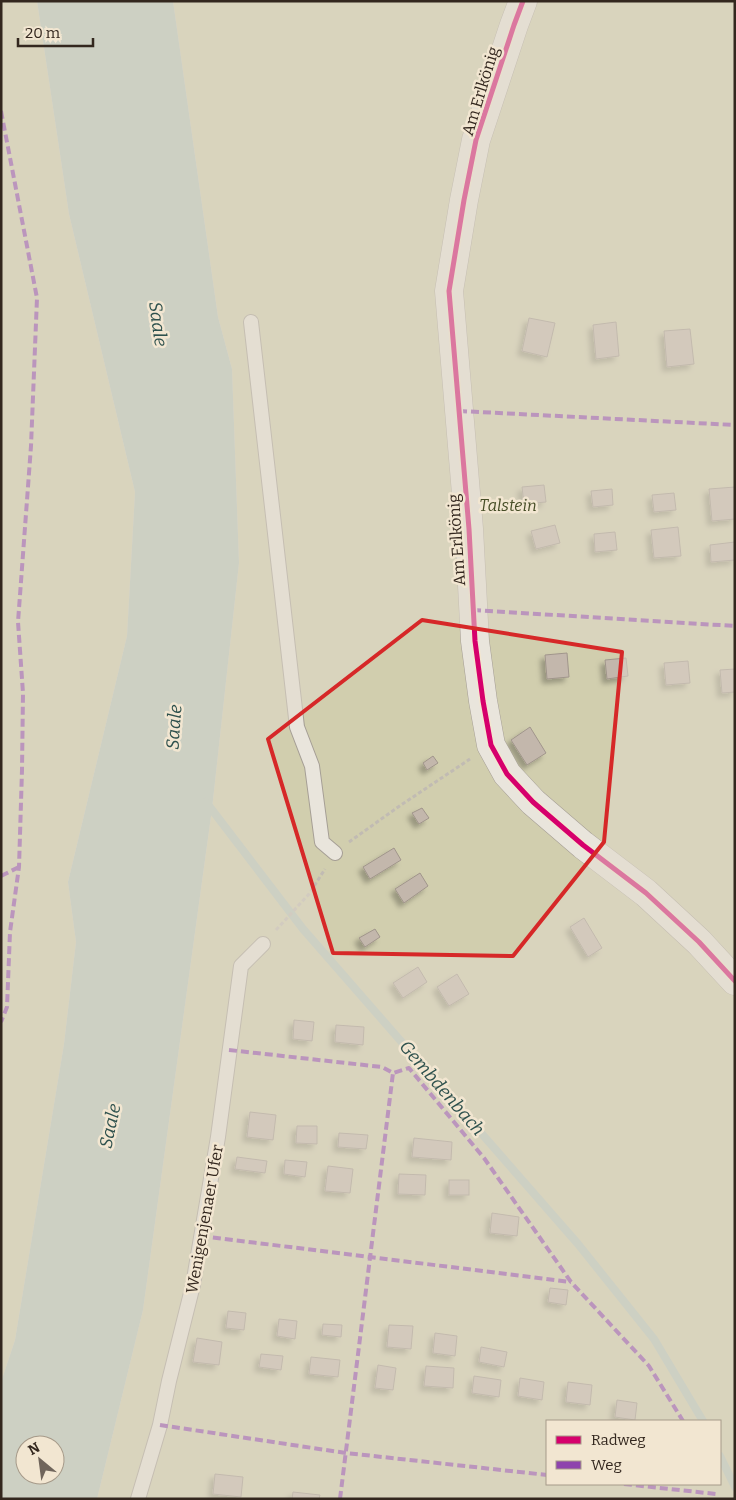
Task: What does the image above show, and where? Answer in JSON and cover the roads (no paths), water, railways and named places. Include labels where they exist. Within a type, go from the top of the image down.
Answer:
[{"type":"street","name":"Am Erlkönig","points":[[523,1],[476,140],[449,291],[469,529],[475,641],[491,745],[506,774],[533,802],[583,845],[646,893],[698,942],[735,981]]},
{"type":"lane","points":[[251,322],[297,726],[312,766],[322,842],[335,853]]},
{"type":"lane","name":"Wenigenjenaer Ufer","points":[[138,1499],[160,1425],[193,1285],[218,1137],[241,966],[263,944]]},
{"type":"water","name":"Saale","points":[[37,1],[173,1],[218,317],[232,369],[239,563],[212,809],[143,1310],[97,1499],[1,1499],[1,1382],[15,1340],[64,1044],[76,942],[68,882],[127,636],[135,492],[69,214]]},
{"type":"waterway","name":"Gembdenbach","points":[[206,802],[303,929],[578,1244],[654,1339],[702,1420]]},
{"type":"waterway","name":"Gembdenbach","points":[[721,1458],[735,1487]]},
{"type":"park label","name":"Talstein","points":[[508,505]]}]
